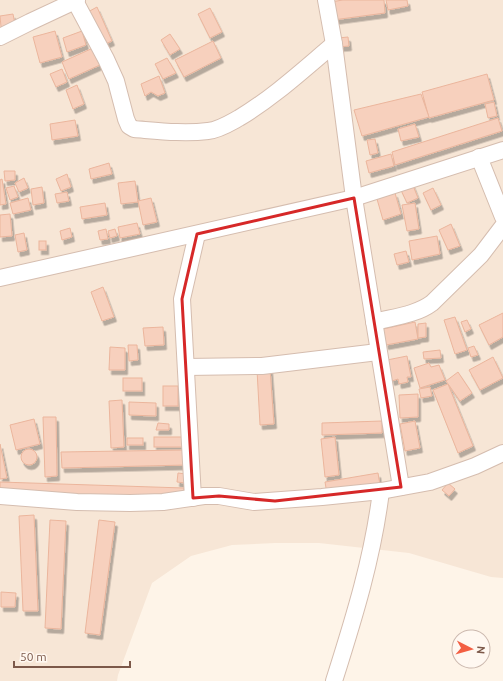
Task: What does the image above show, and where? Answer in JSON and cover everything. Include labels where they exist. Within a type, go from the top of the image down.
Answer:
[{"type":"street","points":[[326,0],[334,44],[354,198],[401,487]]},
{"type":"street","points":[[0,37],[76,1],[116,81],[129,126],[134,129],[175,132],[210,131],[229,124],[260,105],[334,44]]},
{"type":"street","points":[[0,278],[354,198],[503,150]]},
{"type":"street","points":[[479,157],[503,217]]},
{"type":"street","points":[[374,322],[417,311],[432,304],[481,255],[503,226]]},
{"type":"street","points":[[193,498],[182,299],[197,234]]},
{"type":"street","points":[[186,367],[268,365],[378,352]]},
{"type":"street","points":[[0,496],[77,502],[130,503],[163,502],[219,496],[254,502],[275,501],[381,491],[430,482],[475,466],[503,453]]},
{"type":"street","points":[[334,681],[350,631],[366,572],[376,527],[381,491]]},
{"type":"highlighted area","points":[[354,198],[401,487],[275,501],[219,496],[193,498],[182,299],[197,234]]},
{"type":"shaded area","points":[[0,0],[503,0],[503,578],[491,577],[409,553],[319,543],[232,545],[191,556],[152,583],[117,681],[0,681]]},
{"type":"building","points":[[343,0],[384,0],[385,13],[333,20],[330,2]]},
{"type":"building","points":[[386,0],[407,0],[408,6],[388,10]]},
{"type":"building","points":[[97,7],[112,41],[101,46],[86,13]]},
{"type":"building","points":[[210,8],[222,32],[210,38],[198,14]]},
{"type":"building","points":[[13,14],[15,24],[1,27],[0,16]]},
{"type":"building","points":[[55,31],[62,57],[40,63],[33,37]]},
{"type":"building","points":[[82,31],[86,45],[67,52],[63,38]]},
{"type":"building","points":[[170,34],[180,49],[170,55],[161,40]]},
{"type":"building","points":[[348,37],[349,46],[339,47],[338,38]]},
{"type":"building","points":[[213,41],[221,58],[184,77],[175,60]]},
{"type":"building","points":[[93,48],[100,65],[69,79],[62,62]]},
{"type":"building","points":[[167,58],[176,73],[163,79],[155,64]]},
{"type":"building","points":[[62,69],[67,82],[56,87],[50,74]]},
{"type":"building","points":[[487,74],[494,100],[429,118],[422,92]]},
{"type":"building","points":[[159,76],[165,93],[158,96],[151,92],[145,96],[141,84]]},
{"type":"building","points":[[77,85],[84,104],[73,109],[66,90]]},
{"type":"building","points":[[421,94],[429,117],[362,136],[354,110]]},
{"type":"building","points":[[494,102],[497,116],[488,118],[485,104]]},
{"type":"building","points":[[498,118],[502,131],[395,165],[392,152]]},
{"type":"building","points":[[75,120],[78,136],[52,140],[50,124]]},
{"type":"building","points":[[415,124],[419,137],[401,141],[398,129]]},
{"type":"building","points":[[375,139],[378,153],[370,155],[367,140]]},
{"type":"building","points":[[391,154],[394,166],[369,173],[366,161]]},
{"type":"building","points":[[109,163],[112,174],[91,179],[89,169]]},
{"type":"building","points":[[4,171],[15,171],[15,180],[5,181]]},
{"type":"building","points":[[67,174],[71,187],[61,191],[56,179]]},
{"type":"building","points":[[24,178],[28,188],[19,192],[15,183]]},
{"type":"building","points":[[2,179],[6,204],[0,205],[0,180]]},
{"type":"building","points":[[135,181],[138,202],[121,204],[118,183]]},
{"type":"building","points":[[412,183],[418,198],[407,203],[400,188]]},
{"type":"building","points":[[14,186],[18,197],[10,200],[6,188]]},
{"type":"building","points":[[42,187],[44,203],[33,205],[31,189]]},
{"type":"building","points":[[433,188],[441,205],[431,210],[423,193]]},
{"type":"building","points":[[67,192],[69,201],[57,203],[55,194]]},
{"type":"building","points":[[395,193],[401,214],[383,220],[377,199]]},
{"type":"building","points":[[28,198],[31,210],[13,214],[10,203]]},
{"type":"building","points":[[151,198],[157,222],[143,225],[138,201]]},
{"type":"building","points":[[105,203],[107,215],[82,219],[80,207]]},
{"type":"building","points":[[415,203],[419,229],[407,231],[402,205]]},
{"type":"building","points":[[10,214],[12,236],[0,237],[0,215]]},
{"type":"building","points":[[137,223],[140,234],[120,238],[118,227]]},
{"type":"building","points":[[451,224],[460,246],[448,250],[439,230]]},
{"type":"building","points":[[70,228],[72,237],[62,240],[60,231]]},
{"type":"building","points":[[106,229],[108,239],[100,240],[98,231]]},
{"type":"building","points":[[115,229],[117,236],[110,238],[108,231]]},
{"type":"building","points":[[24,233],[27,250],[18,252],[15,235]]},
{"type":"building","points":[[437,236],[440,254],[412,260],[409,241]]},
{"type":"building","points":[[39,241],[46,241],[46,250],[39,250]]},
{"type":"building","points":[[406,251],[409,262],[397,265],[394,254]]},
{"type":"building","points":[[103,287],[114,317],[102,321],[91,292]]},
{"type":"building","points":[[503,313],[503,337],[489,345],[479,325]]},
{"type":"building","points":[[455,317],[467,350],[455,354],[444,320]]},
{"type":"building","points":[[467,320],[471,329],[465,332],[461,322]]},
{"type":"building","points":[[415,322],[418,339],[386,345],[383,329]]},
{"type":"building","points":[[426,323],[426,337],[418,338],[418,324]]},
{"type":"building","points":[[163,327],[164,345],[145,346],[143,328]]},
{"type":"building","points":[[128,345],[137,345],[138,360],[129,361]]},
{"type":"building","points":[[474,346],[478,355],[471,357],[468,348]]},
{"type":"building","points":[[110,347],[125,348],[125,370],[109,370]]},
{"type":"building","points":[[440,350],[441,358],[424,359],[423,352]]},
{"type":"building","points":[[407,356],[411,377],[407,377],[408,382],[399,384],[398,379],[392,381],[387,360]]},
{"type":"building","points":[[493,357],[503,378],[480,390],[469,370]]},
{"type":"building","points":[[429,363],[431,367],[439,365],[445,380],[420,388],[414,368]]},
{"type":"building","points":[[270,369],[274,424],[260,425],[257,370]]},
{"type":"building","points":[[458,372],[472,393],[460,401],[446,381]]},
{"type":"building","points":[[123,378],[142,378],[142,391],[123,391]]},
{"type":"building","points":[[448,384],[473,446],[458,453],[433,390]]},
{"type":"building","points":[[163,386],[178,386],[178,406],[163,406]]},
{"type":"building","points":[[430,387],[432,396],[421,398],[419,389]]},
{"type":"building","points":[[418,394],[418,417],[400,418],[399,395]]},
{"type":"building","points":[[122,400],[124,447],[111,448],[109,401]]},
{"type":"building","points":[[129,402],[156,403],[156,416],[129,415]]},
{"type":"building","points":[[43,417],[56,417],[57,476],[45,477]]},
{"type":"building","points":[[34,419],[40,444],[16,450],[10,425]]},
{"type":"building","points":[[382,421],[382,433],[322,435],[322,423]]},
{"type":"building","points":[[415,421],[420,448],[405,451],[400,424]]},
{"type":"building","points":[[158,423],[169,424],[169,430],[156,430]]},
{"type":"building","points":[[154,437],[185,437],[185,447],[154,447]]},
{"type":"building","points":[[335,437],[339,475],[325,477],[321,439]]},
{"type":"building","points":[[127,438],[143,438],[143,445],[127,445]]},
{"type":"building","points":[[0,444],[7,478],[0,479]]},
{"type":"building","points":[[29,449],[35,451],[37,457],[35,463],[29,465],[23,463],[21,457],[23,451]]},
{"type":"building","points":[[185,450],[186,465],[62,468],[61,452]]},
{"type":"building","points":[[178,473],[186,474],[185,483],[177,482]]},
{"type":"building","points":[[378,473],[380,485],[327,494],[325,482]]},
{"type":"building","points":[[0,482],[184,488],[184,499],[0,492]]},
{"type":"building","points":[[448,483],[455,489],[449,496],[442,490]]},
{"type":"building","points":[[34,515],[38,611],[23,611],[19,516]]},
{"type":"building","points":[[50,520],[66,521],[61,629],[45,628]]},
{"type":"building","points":[[99,520],[115,522],[100,635],[85,633]]},
{"type":"building","points":[[1,592],[16,593],[15,607],[1,607]]}]
